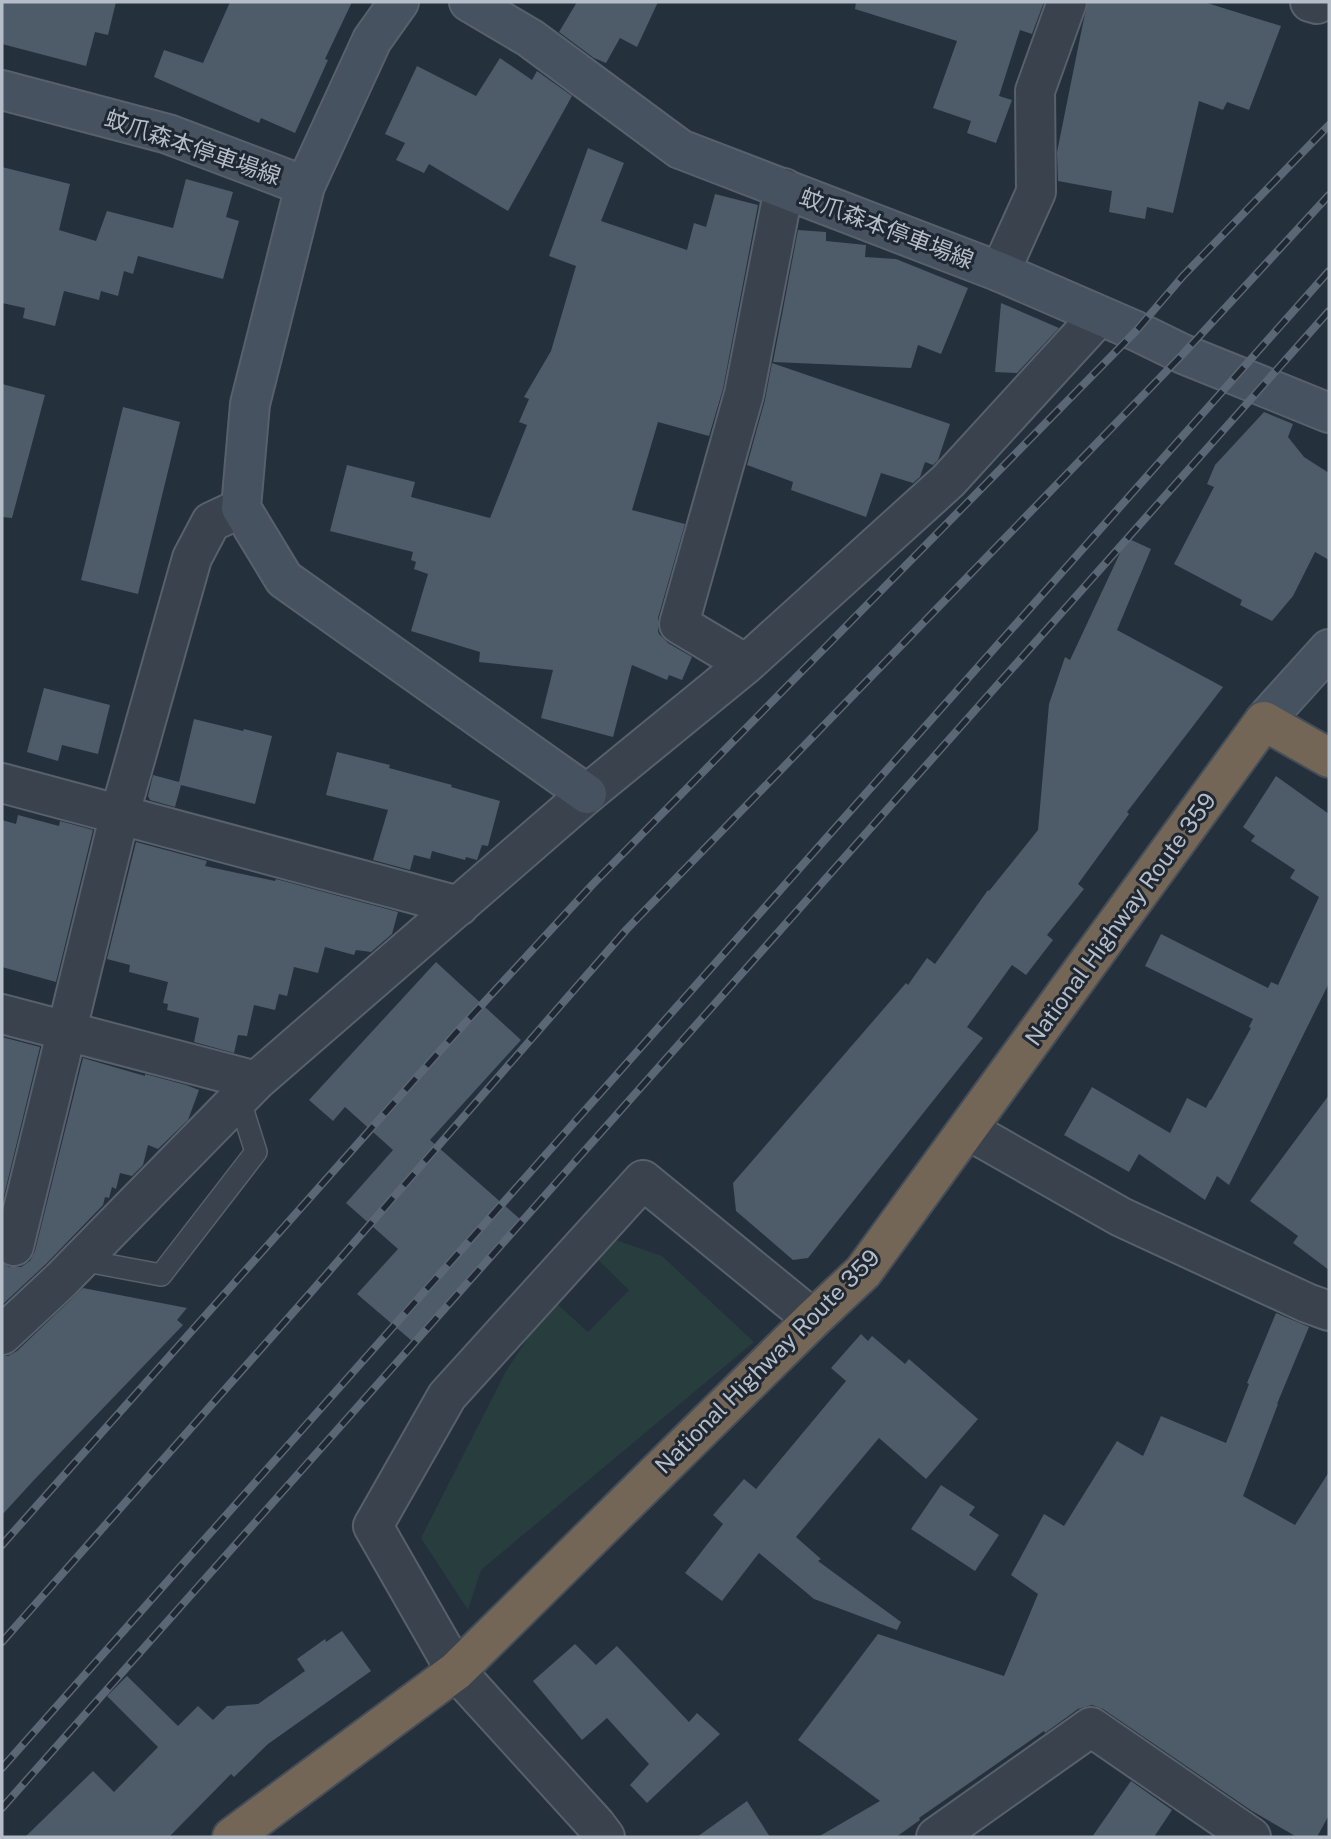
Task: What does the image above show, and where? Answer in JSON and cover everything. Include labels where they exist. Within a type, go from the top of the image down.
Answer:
[{"type":"highway","points":[[1264,721],[1329,758]]},
{"type":"highway","name":"National Highway Route 359","points":[[232,1837],[456,1671],[863,1272],[1264,721]]},
{"type":"main road","name":"蚊爪森本停車場線","points":[[2,90],[168,134],[305,186],[372,40],[399,2]]},
{"type":"main road","name":"蚊爪森本停車場線","points":[[469,2],[530,38],[680,149],[1000,272],[1183,354],[1329,413]]},
{"type":"main road","points":[[305,186],[250,404],[241,508],[284,579],[587,794]]},
{"type":"main road","points":[[1264,721],[1329,649]]},
{"type":"street","points":[[1000,272],[1036,192],[1035,91],[1067,2]]},
{"type":"street","points":[[1310,2],[1318,2]]},
{"type":"street","points":[[746,664],[679,624],[744,394],[784,188]]},
{"type":"street","points":[[2,1335],[71,1270],[247,1090],[587,794],[746,664],[948,481],[1099,316]]},
{"type":"street","points":[[71,1270],[8,1245],[67,1031],[120,813],[192,558],[211,522],[241,508]]},
{"type":"street","points":[[2,783],[459,906]]},
{"type":"street","points":[[2,1014],[67,1031],[247,1090]]},
{"type":"street","points":[[968,1130],[1121,1217],[1329,1311]]},
{"type":"street","points":[[605,1837],[456,1671],[373,1526],[447,1395],[643,1180],[813,1319]]},
{"type":"street","points":[[936,1837],[1091,1727],[1251,1837]]},
{"type":"lane","points":[[71,1270],[160,1275],[257,1152],[247,1090]]},
{"type":"green space","points":[[613,1239],[662,1256],[754,1342],[481,1570],[468,1610],[421,1538],[506,1371],[553,1300],[588,1332],[629,1290],[594,1256]]},
{"type":"building","points":[[2,2],[116,2],[108,35],[95,32],[86,66],[2,44]]},
{"type":"building","points":[[230,2],[352,2],[295,133],[261,118],[259,123],[154,77],[164,50],[203,63]]},
{"type":"building","points":[[577,2],[658,2],[637,47],[620,38],[606,63],[594,58],[559,32]]},
{"type":"building","points":[[856,2],[1044,2],[1032,34],[1020,30],[999,96],[1012,100],[996,143],[967,133],[971,121],[933,108],[957,41],[855,9]]},
{"type":"building","points":[[1088,2],[1204,2],[1281,26],[1249,110],[1227,102],[1223,110],[1199,101],[1173,213],[1147,207],[1145,219],[1109,212],[1112,191],[1058,181],[1057,152]]},
{"type":"building","points":[[500,58],[532,80],[537,71],[572,96],[508,211],[429,164],[424,173],[396,160],[405,143],[385,134],[417,66],[476,96]]},
{"type":"building","points":[[588,148],[624,163],[601,221],[687,250],[694,223],[706,227],[715,194],[758,205],[723,389],[709,436],[658,422],[632,510],[685,524],[658,618],[658,631],[668,643],[692,657],[682,680],[669,675],[667,680],[632,665],[613,737],[541,718],[553,670],[479,662],[480,652],[411,631],[428,574],[414,569],[416,562],[411,560],[413,552],[330,531],[347,465],[415,482],[411,497],[490,518],[527,425],[519,422],[529,399],[524,397],[551,351],[576,266],[549,256]]},
{"type":"building","points":[[2,167],[70,184],[59,230],[96,241],[107,211],[173,228],[186,179],[233,192],[226,217],[239,221],[223,279],[138,256],[133,274],[124,271],[118,296],[101,291],[99,300],[64,291],[55,326],[23,318],[25,308],[2,303]]},
{"type":"building","points":[[798,230],[826,232],[826,241],[866,245],[865,257],[896,259],[968,288],[941,354],[918,345],[911,368],[773,362]]},
{"type":"building","points":[[1001,303],[1059,328],[1017,373],[995,372]]},
{"type":"building","points":[[772,363],[950,424],[938,460],[933,465],[925,462],[920,477],[913,483],[881,473],[866,517],[791,490],[793,482],[747,465]]},
{"type":"building","points":[[2,384],[45,395],[12,518],[2,517]]},
{"type":"building","points":[[123,407],[180,422],[138,594],[81,580]]},
{"type":"building","points":[[1264,412],[1293,424],[1288,437],[1304,457],[1329,473],[1329,560],[1315,552],[1293,596],[1272,621],[1240,605],[1242,600],[1174,564],[1214,487],[1207,484],[1215,465]]},
{"type":"building","points":[[1127,538],[1151,549],[1117,630],[1223,687],[1127,812],[1129,814],[1078,884],[1084,889],[1047,935],[1053,940],[1026,975],[1012,965],[967,1027],[983,1038],[808,1258],[793,1260],[736,1211],[733,1183],[906,983],[908,985],[927,958],[935,964],[988,890],[1038,830],[1049,704],[1065,657],[1070,660]]},
{"type":"building","points":[[44,688],[110,705],[98,754],[62,745],[58,761],[27,752]]},
{"type":"building","points":[[194,719],[272,736],[255,804],[181,785],[175,807],[150,800],[148,796],[153,775],[179,782]]},
{"type":"building","points":[[337,752],[390,765],[389,768],[500,801],[488,846],[482,845],[477,860],[466,857],[465,860],[432,851],[430,859],[414,855],[410,870],[373,860],[388,810],[326,795]]},
{"type":"building","points":[[1276,776],[1329,814],[1329,983],[1229,1185],[1217,1176],[1205,1200],[1139,1154],[1129,1172],[1064,1135],[1092,1087],[1170,1133],[1187,1098],[1206,1108],[1211,1100],[1251,1028],[1249,1027],[1253,1019],[1145,966],[1161,934],[1268,988],[1271,982],[1278,985],[1319,897],[1290,878],[1295,870],[1251,841],[1255,836],[1243,827]]},
{"type":"building","points":[[18,815],[59,826],[60,821],[93,830],[56,982],[2,967],[2,820],[16,824]]},
{"type":"building","points":[[136,842],[207,861],[205,866],[275,881],[276,879],[398,912],[392,934],[371,952],[356,950],[354,955],[325,947],[318,973],[294,967],[287,996],[279,994],[275,1010],[254,1005],[247,1036],[238,1035],[234,1053],[194,1042],[199,1018],[167,1010],[168,1004],[163,1003],[168,982],[129,972],[130,965],[107,959]]},
{"type":"building","points":[[436,962],[521,1040],[430,1140],[520,1219],[412,1341],[357,1294],[398,1249],[346,1203],[393,1150],[345,1107],[333,1121],[309,1100]]},
{"type":"building","points":[[2,1037],[40,1047],[2,1204]]},
{"type":"building","points":[[83,1058],[199,1090],[188,1120],[158,1149],[148,1145],[143,1165],[132,1176],[120,1173],[116,1189],[112,1187],[109,1198],[105,1197],[103,1205],[2,1305],[2,1263],[9,1267],[21,1267],[30,1261],[35,1251]]},
{"type":"building","points":[[1329,1095],[1329,1270],[1293,1243],[1298,1236],[1250,1201]]},
{"type":"building","points":[[83,1288],[187,1308],[177,1320],[183,1325],[2,1515],[2,1356],[17,1351]]},
{"type":"building","points":[[1276,1313],[1309,1327],[1243,1496],[1295,1525],[1329,1472],[1329,1815],[1317,1837],[1297,1837],[1252,1811],[1103,1709],[1092,1705],[1078,1709],[1045,1733],[1044,1731],[896,1837],[818,1837],[880,1801],[798,1740],[878,1634],[1004,1676],[1038,1594],[1011,1575],[1044,1514],[1064,1526],[1117,1441],[1143,1456],[1161,1416],[1226,1443]]},
{"type":"building","points":[[861,1334],[868,1341],[872,1336],[905,1364],[909,1359],[978,1419],[926,1479],[879,1438],[796,1537],[821,1559],[818,1561],[901,1622],[897,1630],[814,1599],[759,1553],[722,1601],[685,1573],[723,1524],[713,1515],[744,1479],[756,1489],[846,1381],[831,1368]]},
{"type":"building","points":[[941,1485],[975,1507],[969,1515],[999,1535],[975,1571],[911,1529]]},
{"type":"building","points":[[342,1631],[371,1671],[268,1744],[234,1777],[231,1774],[169,1837],[25,1837],[93,1771],[114,1792],[158,1747],[107,1696],[127,1676],[178,1726],[198,1706],[213,1720],[227,1706],[258,1704],[305,1671],[297,1659],[325,1639],[326,1642]]},
{"type":"building","points":[[575,1644],[596,1665],[617,1646],[689,1722],[697,1713],[720,1734],[647,1803],[630,1785],[649,1764],[607,1718],[582,1740],[533,1681]]},
{"type":"building","points":[[1131,1781],[1172,1810],[1154,1837],[1092,1837]]},
{"type":"building","points":[[747,1801],[770,1837],[697,1837]]},
{"type":"railway","points":[[2,1545],[455,1034],[593,884],[1136,331],[1183,276],[1329,125]]},
{"type":"railway","points":[[2,1642],[627,929],[1183,354],[1329,195]]},
{"type":"railway","points":[[2,1768],[1329,271]]},
{"type":"railway","points":[[2,1808],[1329,311]]}]
